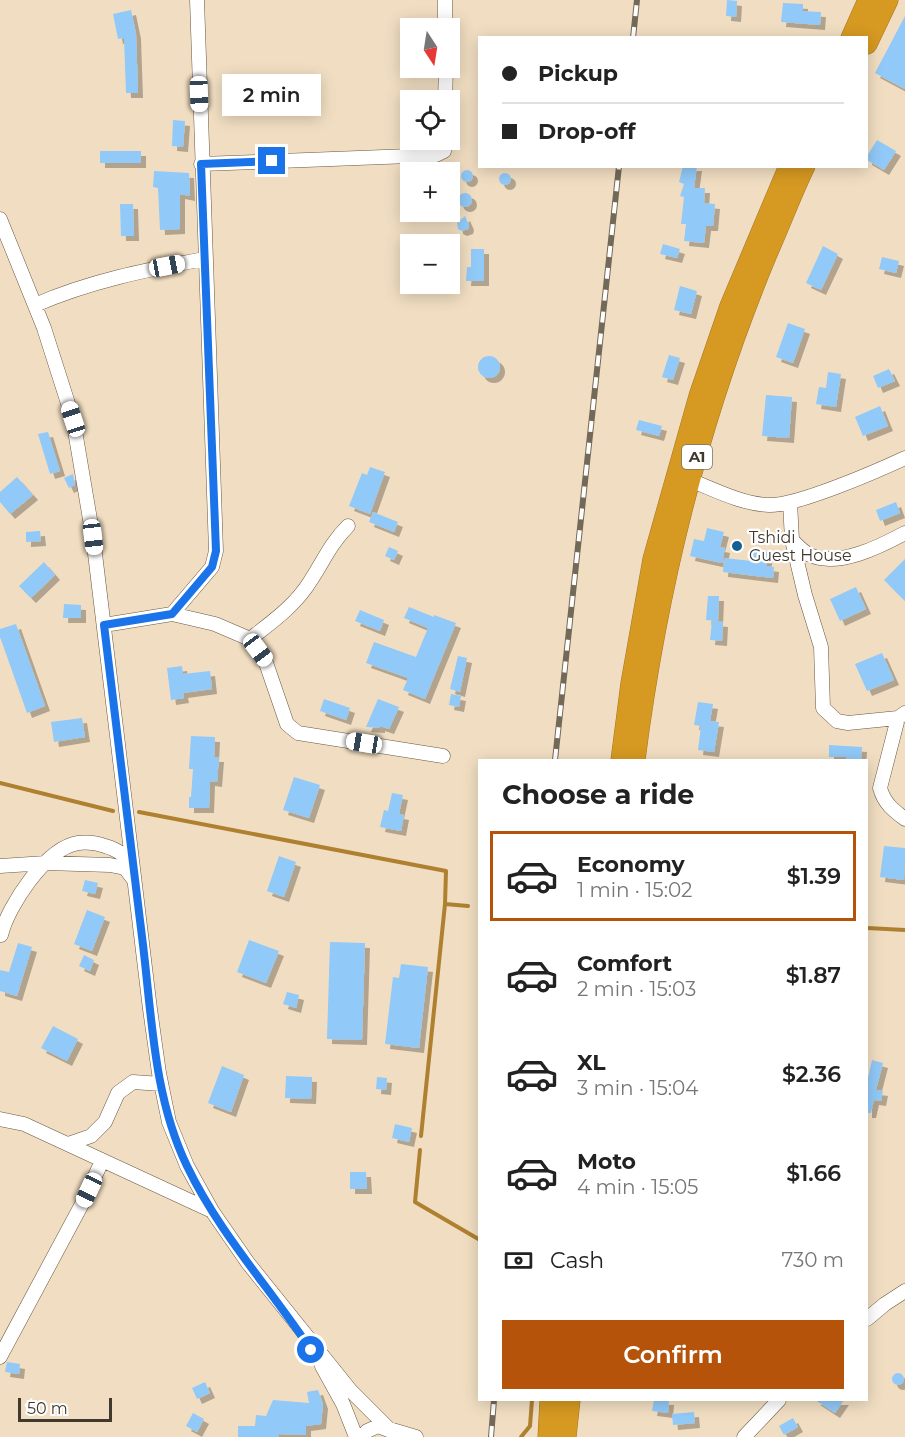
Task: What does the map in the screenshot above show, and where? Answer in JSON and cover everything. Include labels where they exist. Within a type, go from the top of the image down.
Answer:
[{"type":"highway","points":[[852,36],[868,0]]},
{"type":"highway","points":[[868,42],[888,0]]},
{"type":"highway","name":"A1","points":[[621,759],[631,683],[653,559],[696,407],[730,306],[788,168]]},
{"type":"highway","name":"A1","points":[[635,759],[644,689],[690,480],[744,311],[804,168]]},
{"type":"highway","points":[[548,1437],[550,1401]]},
{"type":"highway","points":[[566,1437],[570,1401]]},
{"type":"street","points":[[172,614],[212,567],[216,551],[196,0]]},
{"type":"street","points":[[445,0],[445,18]]},
{"type":"street","points":[[201,164],[436,155],[444,150]]},
{"type":"street","points":[[0,219],[5,245],[35,305],[73,419],[93,537],[161,1084],[169,1122],[187,1166],[212,1211],[248,1263],[350,1390],[393,1433]]},
{"type":"street","points":[[35,305],[66,291],[90,284],[204,259]]},
{"type":"street","points":[[690,480],[743,501],[771,505],[816,494],[905,458]]},
{"type":"street","points":[[790,502],[792,540],[805,596],[821,647],[823,708],[837,721],[848,723],[902,716],[880,788],[889,807],[905,819]]},
{"type":"street","points":[[250,639],[293,604],[310,581],[334,540],[348,526]]},
{"type":"street","points":[[792,540],[809,554],[820,558],[843,557],[876,549],[905,533]]},
{"type":"street","points":[[104,625],[172,614],[215,624],[250,639],[266,660],[287,724],[298,733],[443,756]]},
{"type":"street","points":[[1,935],[4,923],[13,906],[46,863],[57,853],[77,843],[97,843],[125,855],[134,875]]},
{"type":"street","points":[[0,866],[85,863],[125,868],[134,875]]},
{"type":"street","points":[[68,1144],[91,1136],[105,1122],[118,1093],[133,1082],[161,1084]]},
{"type":"street","points":[[0,1119],[24,1124],[212,1211]]},
{"type":"street","points":[[0,1357],[82,1204],[102,1161]]},
{"type":"street","points":[[868,1317],[905,1291]]},
{"type":"street","points":[[288,1314],[333,1386],[356,1437]]},
{"type":"street","points":[[744,1437],[778,1401]]},
{"type":"street","points":[[363,1437],[372,1428],[378,1426],[393,1433],[416,1437]]},
{"type":"building","points":[[727,0],[737,1],[736,17],[726,16]]},
{"type":"building","points":[[783,3],[803,4],[803,11],[821,12],[820,25],[781,22]]},
{"type":"building","points":[[131,10],[136,34],[138,93],[126,93],[124,38],[118,39],[113,14]]},
{"type":"building","points":[[905,16],[905,89],[875,73]]},
{"type":"building","points":[[173,120],[185,121],[183,147],[172,146]]},
{"type":"building","points":[[877,140],[896,151],[884,170],[868,161],[868,154]]},
{"type":"building","points":[[100,151],[141,151],[141,163],[100,163]]},
{"type":"building","points":[[682,168],[697,168],[694,188],[705,188],[704,203],[715,204],[713,226],[706,226],[704,243],[684,241],[686,224],[681,224],[684,197],[680,196],[684,184],[679,182]]},
{"type":"building","points":[[469,170],[472,171],[472,181],[465,182],[462,181],[461,174],[462,171]]},
{"type":"building","points":[[154,171],[189,173],[190,196],[180,194],[180,229],[160,230],[158,188],[153,187]]},
{"type":"building","points":[[507,173],[511,179],[507,185],[503,185],[499,177]]},
{"type":"building","points":[[465,193],[471,197],[470,205],[465,207],[460,205],[460,195]]},
{"type":"building","points":[[120,204],[133,204],[134,236],[121,236]]},
{"type":"building","points":[[465,216],[469,225],[468,229],[462,231],[458,229],[457,223]]},
{"type":"building","points":[[663,244],[680,249],[677,258],[660,254]]},
{"type":"building","points":[[823,246],[838,254],[821,290],[806,283]]},
{"type":"building","points":[[471,249],[484,249],[484,281],[466,281],[467,267],[471,267]]},
{"type":"building","points":[[882,257],[899,261],[896,273],[879,269]]},
{"type":"building","points":[[680,286],[697,291],[691,314],[674,310]]},
{"type":"building","points":[[788,323],[805,329],[793,363],[776,357]]},
{"type":"building","points":[[669,355],[680,358],[673,380],[662,377]]},
{"type":"building","points":[[489,356],[497,359],[500,367],[497,375],[489,378],[481,375],[478,367],[481,359]]},
{"type":"building","points":[[889,369],[895,381],[878,388],[873,376]]},
{"type":"building","points":[[828,372],[841,374],[836,407],[816,404],[819,387],[826,388]]},
{"type":"building","points":[[766,395],[792,397],[789,438],[762,436]]},
{"type":"building","points":[[880,406],[888,426],[863,436],[855,417]]},
{"type":"building","points":[[639,420],[662,426],[659,436],[636,430]]},
{"type":"building","points":[[48,432],[60,471],[50,474],[38,434]]},
{"type":"building","points":[[370,467],[385,472],[370,514],[349,506],[362,473],[367,475]]},
{"type":"building","points":[[73,474],[75,485],[69,488],[64,478]]},
{"type":"building","points":[[17,477],[33,495],[10,514],[0,502],[0,492]]},
{"type":"building","points":[[896,502],[900,513],[880,521],[876,510]]},
{"type":"building","points":[[373,512],[398,522],[394,532],[369,522]]},
{"type":"building","points":[[707,528],[724,532],[720,547],[725,548],[722,563],[690,556],[694,539],[704,541]]},
{"type":"building","points":[[40,531],[41,541],[26,542],[26,532]]},
{"type":"building","points":[[389,547],[398,551],[394,560],[385,556]]},
{"type":"building","points":[[753,550],[768,552],[766,566],[774,567],[773,578],[723,572],[724,558],[752,561]]},
{"type":"building","points":[[905,559],[905,601],[884,580]]},
{"type":"building","points":[[44,562],[55,575],[31,598],[19,586]]},
{"type":"building","points":[[856,587],[866,609],[840,621],[830,599]]},
{"type":"building","points":[[708,596],[719,596],[718,621],[706,620]]},
{"type":"building","points":[[64,604],[81,605],[81,618],[63,618]]},
{"type":"building","points":[[409,607],[456,623],[425,699],[403,690],[408,678],[366,663],[374,642],[416,657],[428,628],[404,618]]},
{"type":"building","points":[[360,610],[384,620],[380,631],[355,621]]},
{"type":"building","points":[[712,621],[723,622],[722,641],[710,640]]},
{"type":"building","points":[[16,624],[45,706],[27,713],[0,637],[0,629]]},
{"type":"building","points":[[882,653],[894,680],[867,691],[855,664]]},
{"type":"building","points":[[458,656],[467,658],[460,692],[450,689]]},
{"type":"building","points":[[182,666],[183,674],[210,671],[212,689],[183,693],[184,698],[171,700],[167,668]]},
{"type":"building","points":[[451,694],[461,696],[459,707],[449,705]]},
{"type":"building","points":[[324,699],[350,708],[346,720],[320,711]]},
{"type":"building","points":[[378,699],[399,707],[389,729],[380,726],[380,728],[366,727]]},
{"type":"building","points":[[698,702],[713,704],[710,721],[719,722],[714,752],[698,750],[701,726],[694,725]]},
{"type":"building","points":[[82,718],[85,737],[54,742],[51,722]]},
{"type":"building","points":[[191,736],[215,737],[214,757],[219,757],[217,782],[210,781],[209,808],[189,808],[193,769],[189,769]]},
{"type":"building","points":[[829,745],[862,747],[861,759],[829,757]]},
{"type":"building","points":[[294,777],[320,785],[309,818],[283,810]]},
{"type":"building","points":[[392,793],[403,795],[399,814],[404,815],[401,831],[380,827],[384,810],[388,811]]},
{"type":"building","points":[[884,846],[905,848],[904,880],[880,877]]},
{"type":"building","points":[[279,856],[296,862],[284,897],[267,891]]},
{"type":"building","points":[[85,880],[98,883],[95,894],[82,891]]},
{"type":"building","points":[[87,910],[105,917],[92,951],[74,944]]},
{"type":"building","points":[[249,940],[279,951],[266,983],[237,972]]},
{"type":"building","points":[[330,942],[365,943],[362,1040],[327,1039]]},
{"type":"building","points":[[18,943],[32,947],[17,996],[0,991],[0,970],[9,972]]},
{"type":"building","points":[[84,955],[94,960],[90,971],[79,966]]},
{"type":"building","points":[[401,964],[428,967],[419,1048],[385,1044],[393,977],[399,978]]},
{"type":"building","points":[[287,992],[299,995],[296,1008],[283,1004]]},
{"type":"building","points":[[53,1026],[78,1039],[67,1061],[41,1048]]},
{"type":"building","points":[[872,1060],[883,1063],[876,1090],[883,1091],[881,1101],[874,1100],[871,1113],[868,1113],[868,1078]]},
{"type":"building","points":[[222,1066],[244,1075],[231,1112],[208,1103]]},
{"type":"building","points":[[286,1076],[312,1077],[311,1099],[285,1098]]},
{"type":"building","points":[[377,1077],[387,1078],[386,1090],[376,1089]]},
{"type":"building","points":[[395,1124],[412,1128],[409,1142],[392,1138]]},
{"type":"building","points":[[350,1172],[366,1172],[367,1189],[350,1189]]},
{"type":"building","points":[[7,1362],[20,1364],[19,1374],[5,1372]]},
{"type":"building","points":[[898,1373],[904,1379],[898,1385],[892,1379]]},
{"type":"building","points":[[205,1382],[210,1393],[197,1399],[192,1388]]},
{"type":"building","points":[[318,1390],[323,1404],[321,1424],[306,1426],[306,1435],[238,1437],[238,1426],[255,1426],[256,1415],[266,1416],[273,1400],[309,1403],[307,1392]]},
{"type":"building","points":[[654,1401],[669,1401],[668,1413],[652,1411]]},
{"type":"building","points":[[817,1401],[843,1401],[835,1413]]},
{"type":"building","points":[[694,1412],[695,1423],[673,1425],[672,1414]]},
{"type":"building","points":[[193,1413],[204,1419],[197,1432],[186,1426]]},
{"type":"building","points":[[793,1418],[798,1427],[784,1435],[779,1426]]},
{"type":"waterway","points":[[0,783],[113,811]]},
{"type":"waterway","points":[[139,812],[446,871],[445,904],[421,1136]]},
{"type":"waterway","points":[[445,904],[468,906]]},
{"type":"waterway","points":[[868,928],[905,930]]},
{"type":"waterway","points":[[420,1150],[415,1202],[478,1239]]},
{"type":"waterway","points":[[521,1437],[530,1426],[532,1401]]},
{"type":"railway","points":[[633,36],[637,0]]},
{"type":"railway","points":[[555,759],[619,168]]},
{"type":"railway","points":[[491,1437],[494,1401]]},
{"type":"place","name":"Tshidi Guest House","points":[[737,546]]},
{"type":"route","points":[[272,161],[201,164],[215,503],[216,551],[212,567],[172,614],[104,625],[150,1009],[169,1122],[187,1166],[212,1211],[248,1263],[288,1314],[311,1350]]}]
